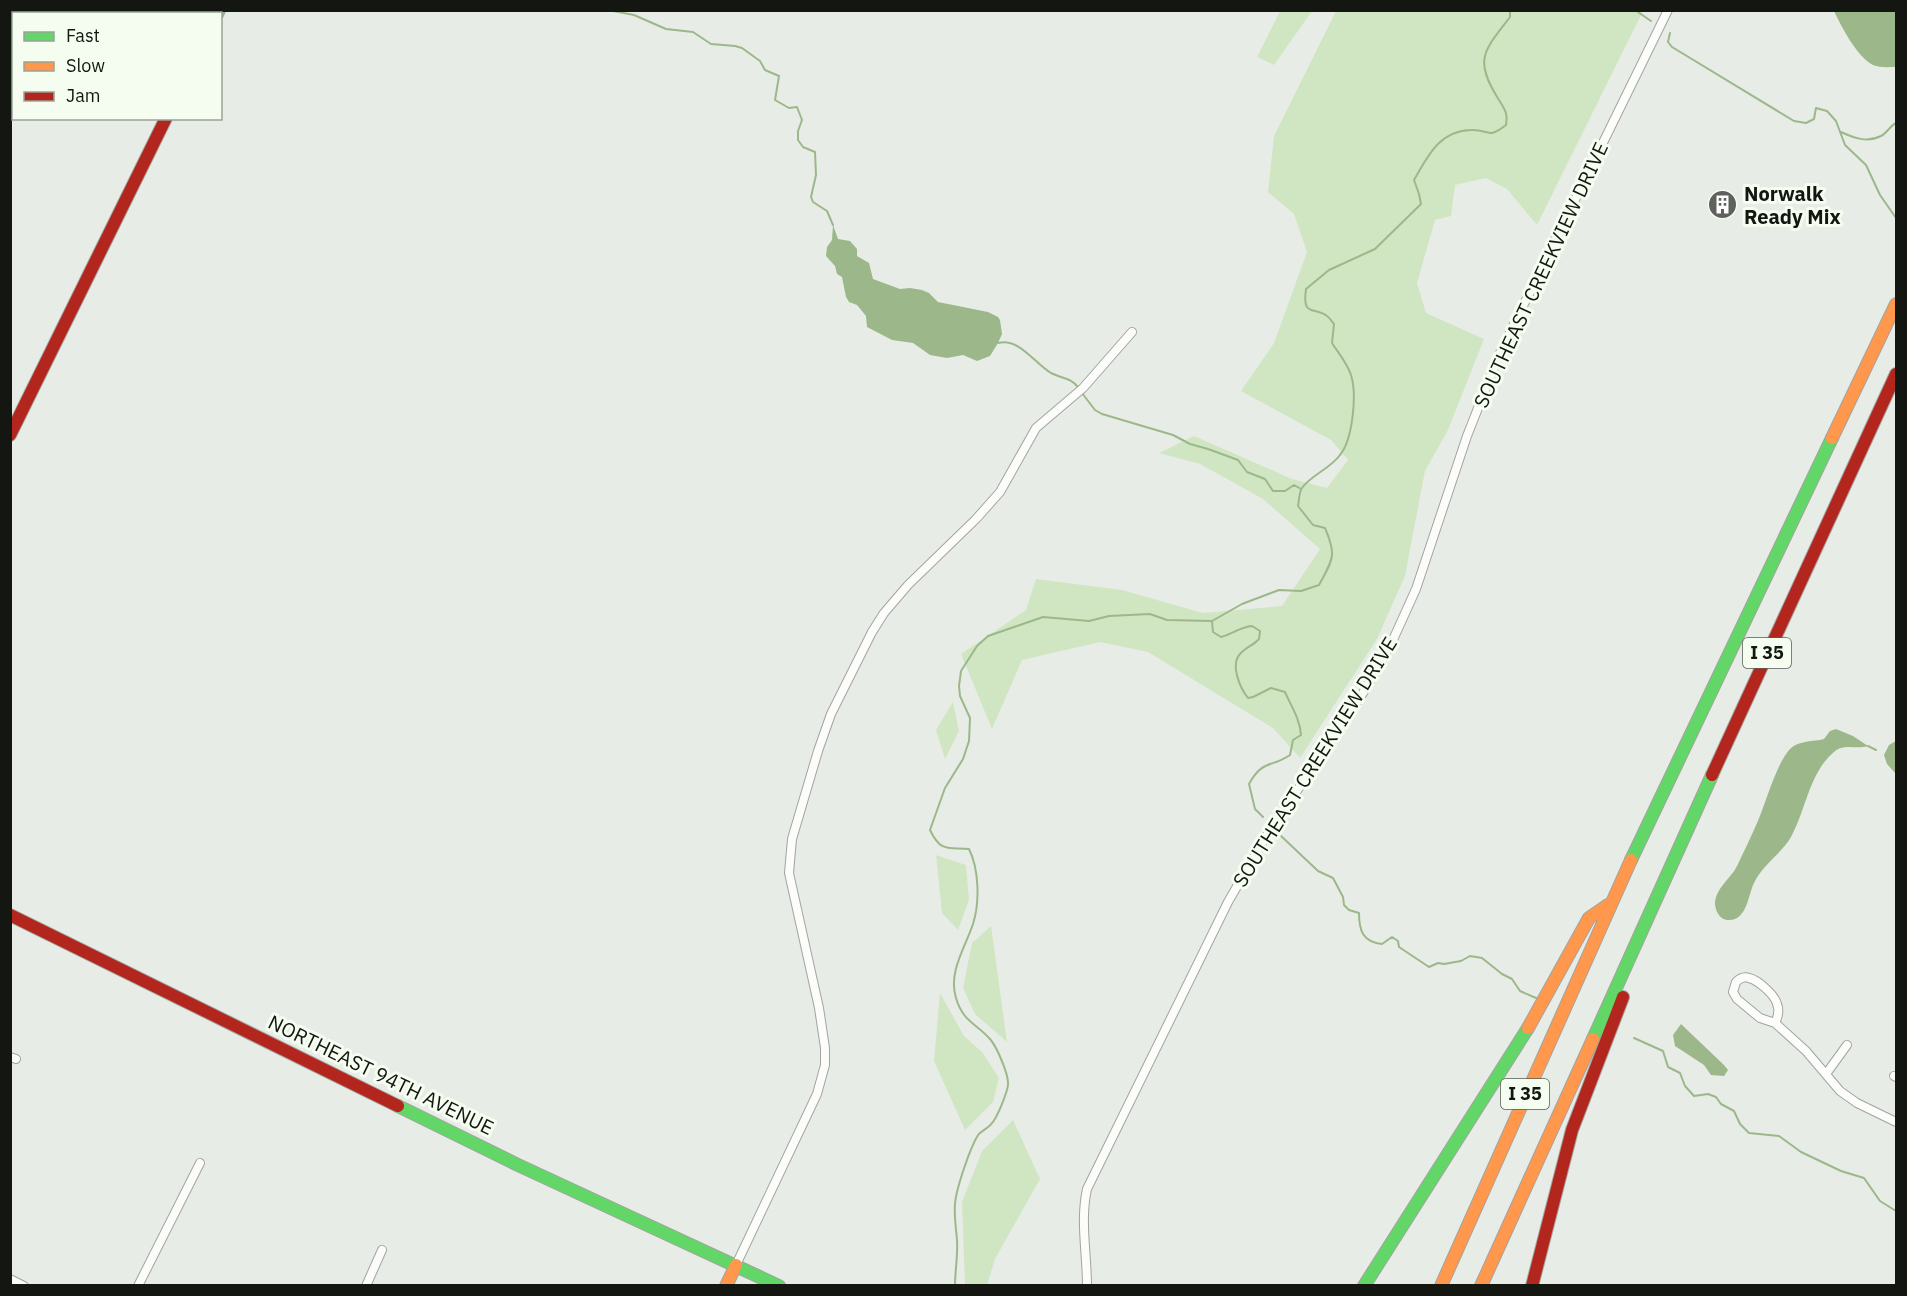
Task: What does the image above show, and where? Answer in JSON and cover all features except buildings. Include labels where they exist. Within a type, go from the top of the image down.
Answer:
[{"type":"main road","points":[[10,435],[165,120]]},
{"type":"main road","name":"I 35","points":[[1441,1286],[1610,903],[1896,304]]},
{"type":"main road","name":"I 35","points":[[1481,1286],[1896,374]]},
{"type":"main road","points":[[1364,1286],[1533,1020],[1590,918],[1610,903]]},
{"type":"main road","name":"NORTHEAST 94TH AVENUE","points":[[10,915],[518,1165],[779,1286]]},
{"type":"main road","points":[[1532,1286],[1572,1130],[1606,1036],[1632,975],[1641,933]]},
{"type":"main road","points":[[726,1286],[736,1265]]},
{"type":"street","name":"SOUTHEAST CREEKVIEW DRIVE","points":[[1087,1286],[1083,1227],[1087,1189],[1228,902],[1276,821],[1363,693],[1392,642],[1416,589],[1467,436],[1499,355],[1668,10]]},
{"type":"street","points":[[736,1265],[817,1094],[825,1065],[819,1008],[789,873],[792,839],[831,714],[884,613],[908,585],[976,519],[999,492],[1036,428],[1083,388],[1132,332]]},
{"type":"street","points":[[1775,1023],[1778,1004],[1772,995],[1750,978],[1744,977],[1736,982],[1733,992],[1737,999],[1760,1018],[1775,1023],[1806,1051],[1840,1090],[1852,1100],[1896,1122]]},
{"type":"street","points":[[1826,1074],[1847,1046]]},
{"type":"street","points":[[138,1286],[200,1163]]},
{"type":"street","points":[[366,1286],[382,1250]]},
{"type":"street","points":[[10,1279],[24,1286]]},
{"type":"shaded area","points":[[1280,11],[1312,11],[1274,65],[1257,57]]},
{"type":"shaded area","points":[[1336,11],[1643,11],[1537,225],[1507,189],[1486,178],[1455,185],[1451,216],[1435,220],[1417,283],[1426,313],[1484,339],[1448,430],[1425,471],[1405,576],[1377,639],[1300,758],[1273,728],[1148,652],[1100,642],[1022,660],[992,729],[961,654],[1026,610],[1036,579],[1122,590],[1203,613],[1282,606],[1320,549],[1263,499],[1200,464],[1159,453],[1194,436],[1292,479],[1327,488],[1348,460],[1331,440],[1241,391],[1274,343],[1307,252],[1294,214],[1268,192],[1274,136]]},
{"type":"shaded area","points":[[1834,11],[1896,11],[1896,67],[1879,67],[1867,61],[1850,41]]},
{"type":"shaded area","points":[[833,225],[838,239],[850,241],[857,249],[857,256],[869,263],[873,279],[900,289],[922,290],[938,302],[988,312],[998,317],[1002,334],[990,356],[977,361],[963,355],[947,358],[930,355],[913,343],[892,340],[867,327],[866,316],[857,305],[849,302],[842,277],[837,274],[835,266],[826,256],[827,247],[832,240]]},
{"type":"shaded area","points":[[953,702],[959,731],[945,759],[936,730]]},
{"type":"shaded area","points":[[1836,729],[1868,746],[1838,749],[1826,761],[1813,781],[1791,837],[1758,876],[1743,912],[1734,919],[1722,918],[1716,908],[1716,897],[1738,864],[1785,756],[1794,746],[1824,739],[1830,731]]},
{"type":"shaded area","points":[[1896,741],[1896,774],[1887,764],[1884,755],[1889,745]]},
{"type":"shaded area","points":[[936,855],[966,865],[969,900],[958,930],[942,913]]},
{"type":"shaded area","points":[[991,926],[1007,1042],[975,1014],[963,988],[972,943]]},
{"type":"shaded area","points":[[940,993],[964,1036],[982,1052],[999,1078],[993,1102],[965,1130],[934,1061]]},
{"type":"shaded area","points":[[1681,1024],[1724,1065],[1728,1070],[1724,1076],[1711,1075],[1704,1065],[1675,1046],[1673,1035]]},
{"type":"shaded area","points":[[1013,1120],[1040,1179],[995,1259],[987,1285],[965,1285],[962,1202],[982,1151]]},
{"type":"waterway","points":[[608,10],[634,15],[666,29],[693,32],[711,44],[742,48],[760,61],[765,70],[779,76],[775,100],[789,108],[797,107],[802,120],[798,140],[803,147],[815,152],[816,175],[811,197],[813,202],[827,211],[833,225]]},
{"type":"waterway","points":[[955,1286],[957,1246],[955,1208],[958,1189],[975,1141],[978,1135],[994,1120],[1002,1105],[1008,1085],[1005,1068],[996,1048],[990,1039],[962,1012],[954,988],[956,969],[973,924],[977,906],[975,866],[969,849],[942,846],[930,830],[945,788],[963,759],[969,741],[970,718],[960,696],[961,671],[977,646],[988,636],[1043,617],[1089,621],[1109,616],[1150,614],[1167,620],[1212,621],[1242,604],[1279,590],[1301,591],[1319,585],[1332,557],[1331,545],[1325,528],[1313,525],[1298,506],[1300,494],[1306,483],[1336,460],[1344,448],[1351,428],[1354,393],[1351,375],[1332,343],[1334,324],[1322,313],[1307,308],[1306,289],[1329,270],[1375,249],[1421,204],[1414,180],[1430,154],[1443,140],[1460,131],[1477,130],[1491,133],[1506,125],[1506,112],[1491,86],[1484,65],[1488,47],[1510,17],[1510,10]]},
{"type":"waterway","points":[[1635,10],[1651,21]]},
{"type":"waterway","points":[[1670,33],[1668,42],[1672,47],[1794,121],[1806,123],[1814,119],[1816,108],[1827,111],[1836,121],[1845,145],[1866,165],[1880,195],[1896,218]]},
{"type":"waterway","points":[[1841,132],[1856,138],[1871,139],[1883,135],[1896,123]]},
{"type":"waterway","points":[[998,343],[1006,342],[1020,347],[1045,369],[1069,380],[1079,388]]},
{"type":"waterway","points":[[1082,393],[1095,410],[1102,414],[1173,435],[1190,444],[1238,460],[1247,472],[1265,479],[1273,491],[1285,491],[1294,485],[1301,489]]},
{"type":"waterway","points":[[1212,621],[1213,632],[1221,637],[1252,626],[1260,631],[1259,639],[1242,652],[1237,659],[1236,670],[1239,683],[1248,698],[1271,688],[1285,692],[1299,724],[1301,735],[1293,740],[1290,755],[1263,767],[1249,784],[1255,809],[1263,817]]},
{"type":"waterway","points":[[1868,746],[1876,750]]},
{"type":"waterway","points":[[1280,835],[1318,871],[1333,878],[1343,897],[1344,905],[1349,910],[1359,913],[1361,930],[1370,941],[1382,944],[1392,937],[1398,941],[1399,947],[1429,967],[1438,963],[1461,961],[1470,956],[1482,958],[1512,979],[1520,991],[1536,998]]},
{"type":"waterway","points":[[1634,1038],[1663,1051],[1668,1067],[1680,1073],[1685,1086],[1694,1096],[1708,1094],[1716,1097],[1721,1104],[1734,1111],[1740,1124],[1749,1133],[1779,1136],[1801,1152],[1841,1171],[1864,1178],[1880,1201],[1896,1211]]},
{"type":"traffic: fast","points":[[1631,860],[1832,438]]},
{"type":"traffic: fast","points":[[1593,1039],[1712,775]]},
{"type":"traffic: fast","points":[[1364,1286],[1528,1028]]},
{"type":"traffic: fast","points":[[398,1106],[518,1165],[779,1286]]},
{"type":"traffic: slow","points":[[1832,438],[1896,304]]},
{"type":"traffic: slow","points":[[1441,1286],[1631,860]]},
{"type":"traffic: slow","points":[[1528,1028],[1589,918],[1608,905]]},
{"type":"traffic: slow","points":[[1481,1286],[1593,1039]]},
{"type":"traffic: slow","points":[[726,1286],[736,1265]]},
{"type":"traffic: jam","points":[[10,435],[165,120]]},
{"type":"traffic: jam","points":[[1712,775],[1896,374]]},
{"type":"traffic: jam","points":[[10,915],[398,1106]]},
{"type":"traffic: jam","points":[[1532,1286],[1572,1130],[1623,997]]},
{"type":"place","name":"Norwalk Ready Mix","points":[[1723,205]]}]
